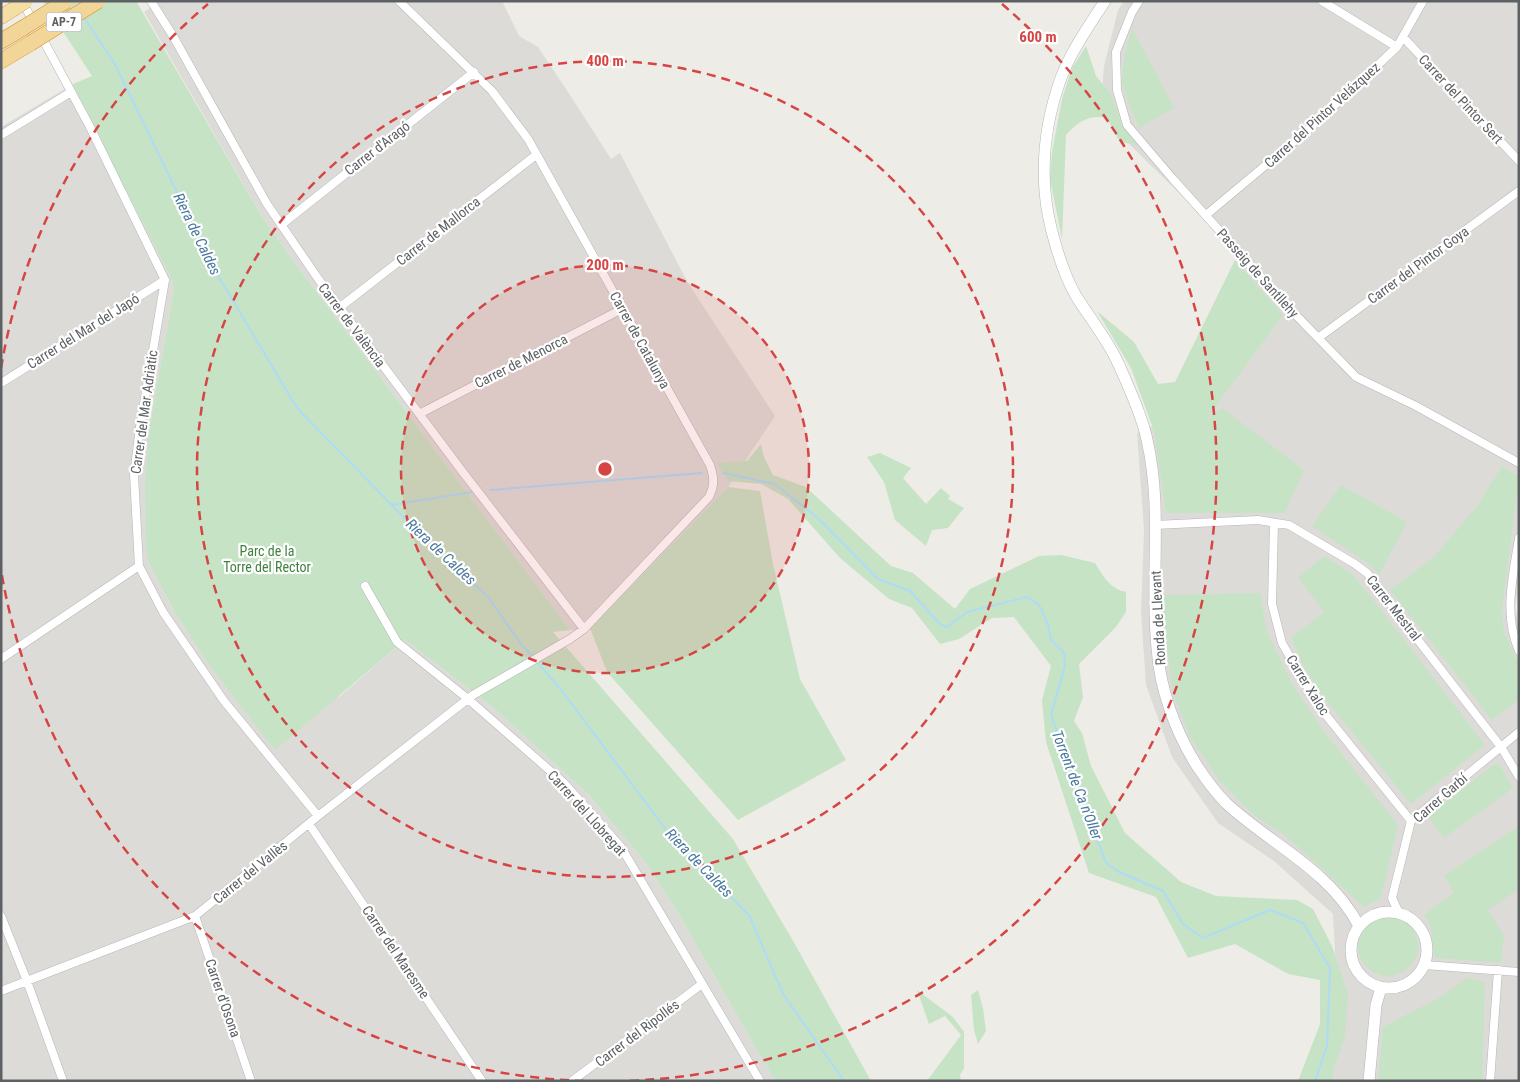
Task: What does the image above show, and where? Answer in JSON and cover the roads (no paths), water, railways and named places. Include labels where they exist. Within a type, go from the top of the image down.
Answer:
[{"type":"highway","points":[[12,10],[26,1]]},
{"type":"highway","name":"AP-7","points":[[1,41],[66,1]]},
{"type":"highway","name":"AP-7","points":[[1,61],[98,1]]},
{"type":"main road","name":"Ronda de Llevant","points":[[1105,1],[1078,43],[1061,77],[1051,114],[1044,155],[1045,192],[1050,225],[1075,293],[1114,353],[1140,414],[1148,441],[1156,500],[1155,596],[1157,650],[1165,696],[1178,730],[1197,766],[1225,802],[1265,835],[1294,855],[1330,886],[1350,908],[1359,926]]},
{"type":"main road","points":[[1385,912],[1398,914],[1416,924],[1422,932],[1427,952],[1424,965],[1417,976],[1406,984],[1394,988],[1381,988],[1363,979],[1354,967],[1350,954],[1354,935],[1359,926],[1370,917],[1385,912]]},
{"type":"main road","points":[[1369,1081],[1376,1005],[1381,988]]},
{"type":"street","name":"Carrer de València","points":[[151,1],[173,36],[267,204],[281,225],[339,308],[584,629]]},
{"type":"street","name":"Carrer de Catalunya","points":[[399,1],[492,91],[528,139],[710,465],[714,482],[709,497],[584,629],[570,639],[506,675]]},
{"type":"street","name":"Passeig de Santllehy","points":[[1140,1],[1132,12],[1116,52],[1117,90],[1127,124],[1206,215],[1356,377],[1416,406],[1519,464]]},
{"type":"street","points":[[1322,1],[1397,47]]},
{"type":"street","name":"Carrer del Pintor Velázquez","points":[[1206,215],[1309,129],[1397,47],[1423,1]]},
{"type":"street","points":[[12,10],[71,92],[165,280]]},
{"type":"street","name":"Carrer del Pintor Sert","points":[[1403,37],[1519,161]]},
{"type":"street","name":"Carrer d'Aragó","points":[[281,225],[474,72]]},
{"type":"street","points":[[1,135],[71,92]]},
{"type":"street","name":"Carrer de Mallorca","points":[[339,308],[536,155]]},
{"type":"street","name":"Carrer del Pintor Goya","points":[[1318,338],[1519,191]]},
{"type":"street","name":"Carrer del Mar del Japó","points":[[1,383],[165,280]]},
{"type":"street","name":"Carrer del Mar Adriàtic","points":[[165,280],[140,427],[134,475],[139,566],[163,612],[224,701],[318,816]]},
{"type":"street","name":"Carrer de Menorca","points":[[419,414],[622,309]]},
{"type":"street","name":"Carrer Mestral","points":[[1155,525],[1258,520],[1289,525],[1355,564],[1367,573],[1501,747],[1519,777]]},
{"type":"street","name":"Carrer Xaloc","points":[[1274,523],[1272,604],[1282,643],[1317,704],[1410,821]]},
{"type":"street","points":[[1519,538],[1509,604],[1510,623],[1519,651]]},
{"type":"street","points":[[1,659],[139,566]]},
{"type":"street","name":"Carrer del Llobregat","points":[[365,586],[397,642],[468,699],[563,782],[621,847],[760,1081]]},
{"type":"street","name":"Carrer del Vallès","points":[[1,991],[195,916],[318,816],[468,699],[506,675]]},
{"type":"street","name":"Carrer Garbí","points":[[1398,914],[1392,898],[1410,821],[1519,732]]},
{"type":"street","name":"Carrer del Maresme","points":[[309,824],[482,1081]]},
{"type":"street","points":[[1,916],[63,1081]]},
{"type":"street","name":"Carrer d'Osona","points":[[195,916],[251,1081]]},
{"type":"street","points":[[1424,965],[1519,972]]},
{"type":"street","points":[[1490,1081],[1498,970]]},
{"type":"street","name":"Carrer del Ripollés","points":[[572,1081],[702,984]]},
{"type":"waterway","name":"Riera de Caldes","points":[[83,16],[115,64],[214,269],[297,408],[418,532],[489,598],[521,644],[534,658]]},
{"type":"waterway","name":"Torrent de Ca n'Oller","points":[[490,490],[702,473]]},
{"type":"waterway","name":"Torrent de Ca n'Oller","points":[[723,473],[775,484],[820,520],[878,579],[910,591],[940,624],[947,627],[967,612],[1027,597],[1039,605],[1048,624],[1051,640],[1064,653],[1065,666],[1051,715],[1106,863],[1119,872],[1163,891],[1183,924],[1203,938],[1270,910],[1303,923],[1330,968],[1327,1046],[1315,1081]]},
{"type":"waterway","name":"Torrent de Ca n'Oller","points":[[391,505],[472,492]]},
{"type":"waterway","name":"Riera de Caldes","points":[[537,662],[559,687],[670,835],[749,915],[783,994],[844,1081]]},
{"type":"park label","name":"Parc de la Torre del Rector","points":[[267,560]]}]
